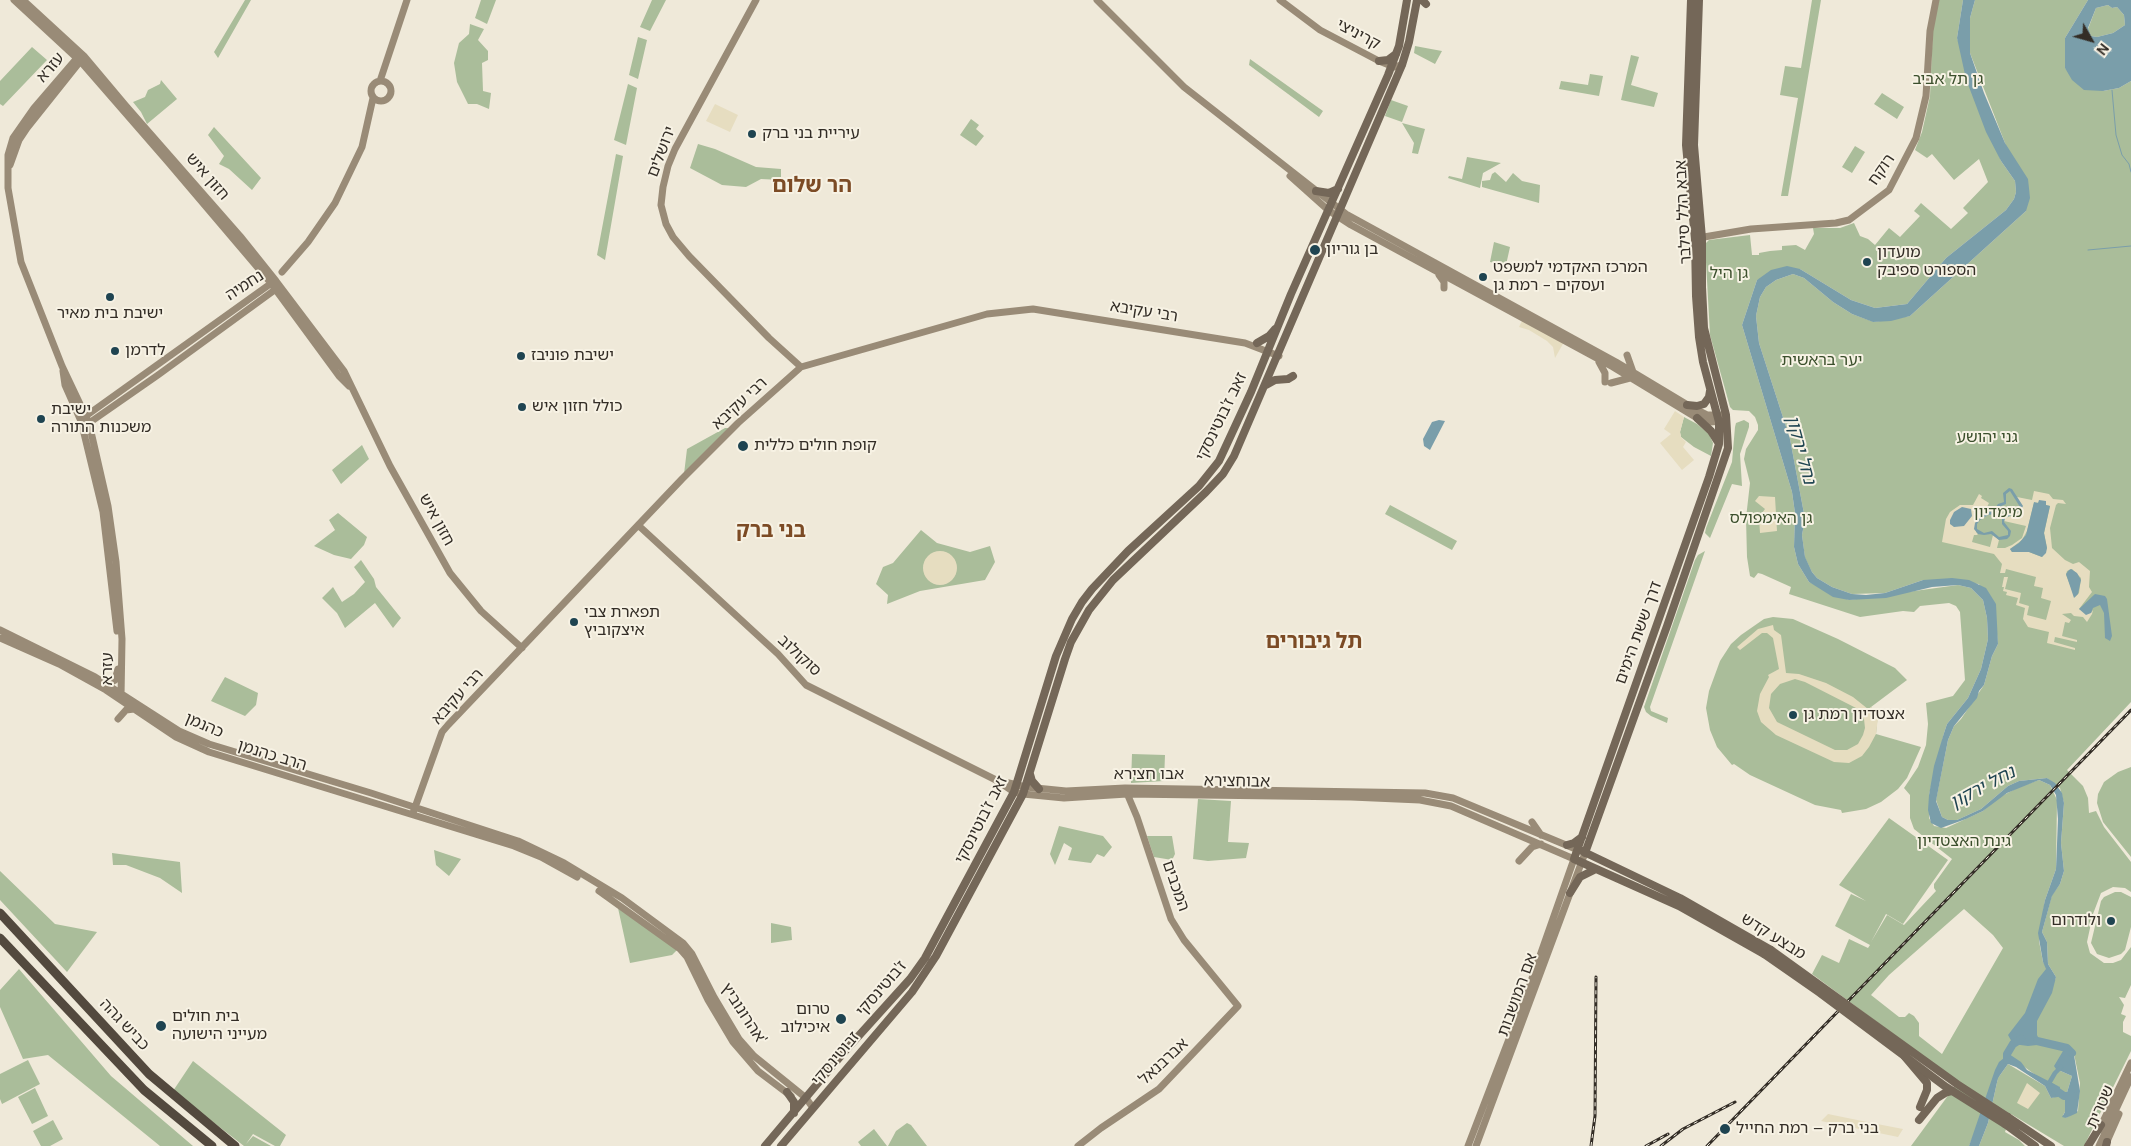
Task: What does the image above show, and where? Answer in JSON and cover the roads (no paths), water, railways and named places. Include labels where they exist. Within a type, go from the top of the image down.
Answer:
[{"type":"highway","name":"כביש גהה","points":[[0,913],[149,1074],[235,1146]]},
{"type":"highway","name":"כביש גהה","points":[[0,938],[144,1090],[211,1146]]},
{"type":"main road","name":"זאב ז'בוטינסקי","points":[[963,887],[1015,789],[1054,662],[1072,619],[1092,589],[1109,570],[1199,486],[1219,461],[1392,66],[1407,0]]},
{"type":"main road","name":"זאב ז'בוטינסקי","points":[[936,956],[1024,791],[1061,670],[1089,610],[1113,580],[1223,474],[1234,456],[1280,353],[1402,65],[1409,42],[1417,0]]},
{"type":"main road","name":"אבא הלל סילבר","points":[[1691,0],[1686,145],[1699,238],[1697,312],[1703,362],[1710,388],[1722,418]]},
{"type":"main road","name":"אבא הלל סילבר","points":[[1700,0],[1694,145],[1704,328],[1722,418]]},
{"type":"main road","points":[[1388,75],[1379,61],[1388,60],[1396,54]]},
{"type":"main road","points":[[1316,191],[1329,194],[1338,189]]},
{"type":"main road","points":[[1253,343],[1269,336],[1280,324]]},
{"type":"main road","points":[[1266,385],[1274,380],[1288,379],[1293,376]]},
{"type":"main road","points":[[1687,405],[1697,406],[1704,404],[1709,398],[1710,388]]},
{"type":"main road","points":[[1697,418],[1711,431],[1719,444]]},
{"type":"main road","name":"דרך ששת הימים","points":[[1586,838],[1709,477],[1719,444],[1722,418]]},
{"type":"main road","name":"דרך ששת הימים","points":[[1578,861],[1634,718],[1723,467],[1728,440],[1722,418]]},
{"type":"main road","points":[[1030,774],[1032,781],[1039,789]]},
{"type":"main road","points":[[1567,845],[1586,838],[1599,858]]},
{"type":"main road","name":"מבצע קדש","points":[[1581,851],[1680,898],[1730,930],[1820,993],[1952,1091],[2051,1146]]},
{"type":"main road","name":"מבצע קדש","points":[[1578,861],[1730,930],[1794,965],[1957,1084],[2006,1121],[2035,1146]]},
{"type":"main road","points":[[1570,892],[1580,877],[1596,869]]},
{"type":"main road","name":"ז'בוטינסקי","points":[[804,1101],[845,1051],[910,979],[925,958],[963,887]]},
{"type":"main road","name":"זבוטינסקי","points":[[813,1108],[912,992],[936,956]]},
{"type":"main road","points":[[1902,1053],[1927,1083],[1928,1090],[1920,1107]]},
{"type":"main road","points":[[1920,1120],[1941,1095],[1952,1091]]},
{"type":"main road","points":[[787,1092],[794,1102],[794,1113]]},
{"type":"main road","points":[[765,1146],[804,1101]]},
{"type":"main road","points":[[782,1146],[813,1108]]},
{"type":"main road","points":[[2088,1146],[2101,1125]]},
{"type":"street","name":"חזון איש","points":[[14,0],[28,8]]},
{"type":"street","name":"חזון איש","points":[[23,0],[28,8],[81,59],[129,110],[240,236],[273,282],[340,366],[390,466],[450,573],[481,611],[522,648]]},
{"type":"street","points":[[28,8],[36,0]]},
{"type":"street","points":[[282,272],[308,242],[335,203],[362,147],[373,98],[372,86],[380,81],[407,0]]},
{"type":"street","name":"ירושלים","points":[[756,0],[675,149],[664,180],[661,205],[669,230],[689,256],[769,338],[801,367]]},
{"type":"street","points":[[1097,0],[1184,87],[1330,207],[1438,273],[1598,359],[1632,375],[1697,418],[1706,422],[1722,418]]},
{"type":"street","name":"קריניצי","points":[[1280,0],[1320,30],[1379,61],[1392,66],[1402,65]]},
{"type":"street","name":"רוקח","points":[[1699,238],[1751,228],[1843,221],[1858,214],[1889,190],[1916,138],[1926,96],[1930,31],[1936,0]]},
{"type":"street","name":"עזרא","points":[[81,59],[19,140],[7,172],[8,188],[21,262],[62,366],[81,406],[108,506],[116,562],[122,639],[121,696]]},
{"type":"street","points":[[373,98],[382,101],[390,95],[389,85],[380,81]]},
{"type":"street","points":[[1256,145],[1316,191],[1330,207]]},
{"type":"street","points":[[1339,213],[1687,405],[1707,415],[1722,418]]},
{"type":"street","points":[[1438,273],[1443,280],[1444,288]]},
{"type":"street","name":"נחמיה","points":[[273,282],[276,289],[161,373],[85,420],[94,408],[273,282]]},
{"type":"street","name":"חזון איש","points":[[276,289],[339,376],[351,388]]},
{"type":"street","name":"רבי עקיבא","points":[[414,810],[442,732],[638,525],[738,423],[801,367],[987,314],[1033,309],[1253,343],[1280,353]]},
{"type":"street","points":[[1627,355],[1632,375]]},
{"type":"street","points":[[1598,359],[1608,382],[1632,375]]},
{"type":"street","name":"עזרא","points":[[62,366],[65,385],[85,420],[102,512],[118,638],[118,669],[121,696]]},
{"type":"street","points":[[81,406],[94,408]]},
{"type":"street","name":"סוקולוב","points":[[638,525],[778,654],[806,685],[996,780],[1024,791]]},
{"type":"street","name":"כהנמן","points":[[0,630],[107,684],[121,696],[178,731],[210,744],[414,810]]},
{"type":"street","name":"הרב כהנמן","points":[[0,638],[59,664],[106,690],[121,696],[134,708],[176,737],[209,752],[414,810]]},
{"type":"street","points":[[107,684],[115,680],[118,669]]},
{"type":"street","points":[[118,719],[126,710],[134,708]]},
{"type":"street","name":"אבו חצירא","points":[[1024,791],[1039,789],[1126,791]]},
{"type":"street","name":"אבוחצירא","points":[[1024,791],[1064,798],[1126,791],[1351,797],[1452,802]]},
{"type":"street","name":"המכבים","points":[[1126,791],[1137,817],[1171,920],[1184,940],[1238,1006]]},
{"type":"street","name":"מבצע קדש","points":[[1452,802],[1581,851]]},
{"type":"street","name":"מבצע קדש","points":[[1452,802],[1578,861]]},
{"type":"street","name":"אהרונוביץ'","points":[[414,810],[541,857],[618,903],[684,953],[708,1000],[733,1042],[749,1062],[787,1092],[804,1101]]},
{"type":"street","name":"אהרונוביץ'","points":[[414,810],[518,841],[547,854],[622,898],[683,943],[692,954],[714,997],[739,1039],[766,1067],[813,1108]]},
{"type":"street","points":[[1532,822],[1542,835]]},
{"type":"street","points":[[1519,861],[1532,847],[1541,844]]},
{"type":"street","points":[[1561,854],[1568,863],[1570,872]]},
{"type":"street","name":"אם המושבות","points":[[1468,1146],[1529,987],[1570,872],[1578,861]]},
{"type":"street","name":"אם המושבות","points":[[1476,1146],[1570,892],[1578,861]]},
{"type":"street","name":"אברבנאל","points":[[1078,1146],[1108,1123],[1159,1089],[1238,1006]]},
{"type":"street","points":[[2092,1146],[2131,1063]]},
{"type":"street","name":"שטרית","points":[[2104,1145],[2130,1081],[2131,1072]]},
{"type":"water","points":[[1963,0],[1975,0],[1970,18],[1970,53],[2005,143],[2028,179],[2030,198],[2026,211],[1910,316],[1891,321],[1873,322],[1852,314],[1833,302],[1804,278],[1793,274],[1776,280],[1766,287],[1760,297],[1756,316],[1759,343],[1790,439],[1805,519],[1802,535],[1805,557],[1817,578],[1832,587],[1852,594],[1866,595],[1885,593],[1923,580],[1952,578],[1969,580],[1986,588],[1996,604],[1998,644],[1992,656],[1984,685],[1979,691],[1977,698],[1954,726],[1948,740],[1936,801],[1942,817],[1948,820],[1957,820],[1981,809],[2008,786],[2019,781],[2047,778],[2055,783],[2062,793],[2064,803],[2061,843],[2064,871],[2060,884],[2052,896],[2042,932],[2047,942],[2048,964],[2056,977],[2052,993],[2037,1021],[2037,1035],[2040,1041],[2046,1044],[2028,1046],[2013,1044],[2008,1035],[2025,1013],[2038,979],[2046,969],[2038,933],[2045,900],[2056,869],[2058,819],[2056,795],[2050,785],[2039,780],[2007,793],[1983,811],[1941,828],[1931,823],[1928,810],[1934,766],[1947,724],[1968,698],[1981,669],[1988,639],[1987,618],[1983,600],[1971,588],[1958,585],[1932,587],[1886,598],[1849,600],[1833,597],[1809,582],[1798,564],[1794,547],[1795,513],[1792,492],[1742,325],[1757,280],[1771,270],[1787,266],[1800,269],[1851,300],[1875,308],[1907,304],[1946,258],[2006,210],[2014,199],[2016,192],[2015,181],[2001,161],[1986,132],[1966,79],[1957,38]]},
{"type":"water","points":[[2088,0],[2131,0],[2131,81],[2119,88],[2103,91],[2084,90],[2072,80],[2065,68],[2065,38]],"holes":[[[2108,5],[2112,8],[2117,7],[2124,15],[2125,25],[2113,33],[2097,37],[2091,36],[2088,28],[2096,8]]]},
{"type":"water","points":[[1445,421],[1430,450],[1424,446],[1423,439],[1432,422]]},
{"type":"water","points":[[2009,488],[2012,489],[2023,506],[2020,511],[2005,518],[2004,522],[2011,531],[2010,536],[2007,539],[1999,540],[1991,534],[1978,534],[1974,529],[1975,523],[1984,513],[1993,511],[1998,504],[2004,502],[2003,493]],"holes":[[[2010,491],[2020,507],[2002,518],[2002,524],[2008,531],[2008,535],[1999,537],[1992,531],[1984,533],[1977,529],[1977,524],[1980,520],[1988,515],[1995,514],[1999,507],[2006,504],[2006,494]]]},
{"type":"water","points":[[2039,500],[2046,501],[2046,505],[2050,506],[2044,533],[2046,553],[2042,557],[2029,552],[2012,552],[2010,549],[2026,535],[2034,502],[2038,503]]},
{"type":"water","points":[[1962,507],[1971,509],[1972,516],[1964,526],[1954,527],[1950,524],[1950,520],[1954,512]]},
{"type":"water","points":[[2071,569],[2077,573],[2081,580],[2078,594],[2074,598],[2066,574]]},
{"type":"water","points":[[2095,594],[2105,596],[2107,599],[2112,636],[2110,641],[2105,638],[2104,613],[2100,605],[2093,608],[2091,613],[2086,615],[2079,609]]},
{"type":"water","points":[[2066,1046],[2073,1049],[2080,1091],[2077,1113],[2066,1118],[2062,1117],[2065,1112],[2065,1099],[2072,1076],[2056,1069],[2054,1066]]},
{"type":"water","points":[[2009,1054],[2021,1062],[2027,1070],[2060,1087],[2058,1097],[2051,1098],[2045,1086],[2016,1067],[2008,1064],[1998,1078],[1988,1123],[1979,1146],[1969,1146],[1995,1070],[1999,1062]]},
{"type":"waterway","points":[[2112,90],[2116,135],[2122,155],[2129,164],[2131,172]]},
{"type":"waterway","points":[[2088,250],[2131,246]]},
{"type":"waterway","points":[[2007,1060],[2007,1054],[2013,1044],[2021,1039]]},
{"type":"waterway","name":"נחל ירקון","points":[[2037,1041],[2067,1048],[2072,1053]]},
{"type":"waterway","points":[[2048,1085],[2061,1067]]},
{"type":"waterway","name":"נחל ירקון","points":[[2051,1087],[2064,1096],[2074,1096]]},
{"type":"railway","points":[[1707,1146],[2131,710]]},
{"type":"railway","points":[[1591,1146],[1595,1116],[1596,977]]},
{"type":"railway","points":[[1661,1146],[1683,1129],[1735,1102]]},
{"type":"railway","points":[[1646,1146],[1668,1134]]},
{"type":"place","name":"עיריית בני ברק","points":[[752,134]]},
{"type":"place","name":"בן גוריון","points":[[1315,250]]},
{"type":"place","name":"מועדון הספורט ספיבק","points":[[1867,262]]},
{"type":"place","name":"המרכז האקדמי למשפט ועסקים - רמת גן","points":[[1483,277]]},
{"type":"place","name":"ישיבת בית מאיר","points":[[110,297]]},
{"type":"place","name":"לדרמן","points":[[115,351]]},
{"type":"place","name":"ישיבת פוניבז","points":[[521,356]]},
{"type":"place","name":"כולל חזון איש","points":[[522,407]]},
{"type":"place","name":"ישיבת משכנות התורה","points":[[41,419]]},
{"type":"place","name":"קופת חולים כללית","points":[[743,446]]},
{"type":"place","name":"תפארת צבי איצקוביץ","points":[[574,622]]},
{"type":"place","name":"אצטדיון רמת גן","points":[[1793,715]]},
{"type":"place","name":"ולודרום","points":[[2111,921]]},
{"type":"place","name":"טרום איכילוב","points":[[841,1019]]},
{"type":"place","name":"בית חולים מעייני הישועה","points":[[161,1026]]},
{"type":"place","name":"בני ברק – רמת החייל","points":[[1725,1129]]},
{"type":"district","name":"הר שלום","points":[[812,186]]},
{"type":"district","name":"בני ברק","points":[[771,531]]},
{"type":"district","name":"תל גיבורים","points":[[1314,642]]},
{"type":"park label","name":"גן תל אביב","points":[[1948,80]]},
{"type":"park label","name":"גן היל","points":[[1729,274]]},
{"type":"park label","name":"יער בראשית","points":[[1822,361]]},
{"type":"park label","name":"גני יהושע","points":[[1987,438]]},
{"type":"park label","name":"מימדיון","points":[[1998,513]]},
{"type":"park label","name":"גן האימפולס","points":[[1771,519]]},
{"type":"park label","name":"גינת האצטדיון","points":[[1964,842]]}]
